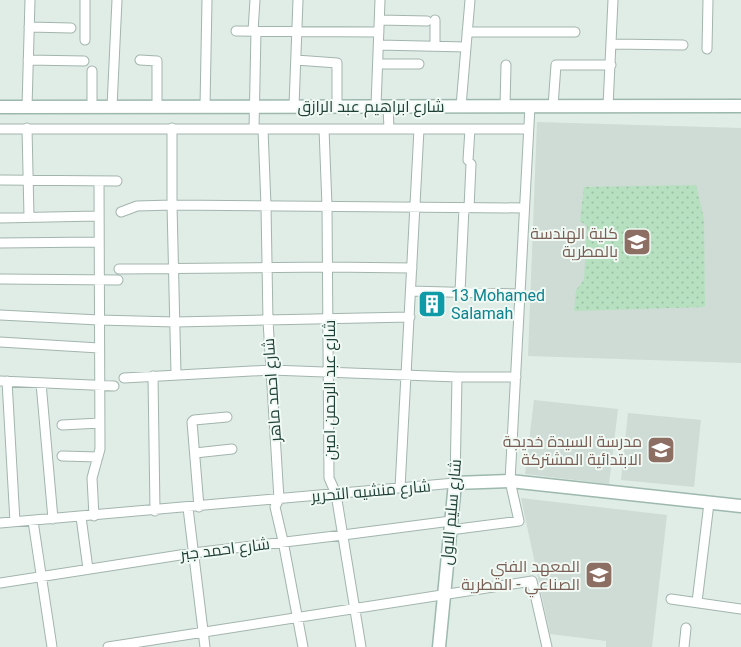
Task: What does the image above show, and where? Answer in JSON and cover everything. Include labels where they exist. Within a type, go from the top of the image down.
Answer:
[{"type":"main road","name":"شارع ابراهيم عبد الرازق","points":[[0,107],[741,106]]},
{"type":"main road","name":"شارع منشيه التحرير","points":[[455,483],[510,481],[741,506]]},
{"type":"main road","name":"شارع سليم الاول","points":[[439,647],[455,483]]},
{"type":"street","points":[[27,106],[30,0]]},
{"type":"street","points":[[85,0],[85,40]]},
{"type":"street","points":[[112,106],[117,0]]},
{"type":"street","points":[[205,106],[207,0]]},
{"type":"street","name":"شارع احمد ماهر","points":[[255,0],[254,106],[266,206],[268,321],[279,499],[275,507],[303,647]]},
{"type":"street","points":[[294,106],[298,0]]},
{"type":"street","points":[[380,0],[378,64],[382,106],[389,129]]},
{"type":"street","points":[[461,106],[470,0]]},
{"type":"street","points":[[608,106],[613,0]]},
{"type":"street","points":[[707,49],[708,0]]},
{"type":"street","points":[[380,20],[431,21],[435,46]]},
{"type":"street","points":[[29,27],[71,28]]},
{"type":"street","points":[[236,31],[379,32]]},
{"type":"street","points":[[467,32],[575,32]]},
{"type":"street","points":[[378,44],[466,46]]},
{"type":"street","points":[[612,44],[683,45]]},
{"type":"street","points":[[28,60],[84,61]]},
{"type":"street","points":[[140,60],[157,61],[157,106]]},
{"type":"street","points":[[296,60],[337,63],[337,106]]},
{"type":"street","points":[[378,64],[419,64]]},
{"type":"street","points":[[505,106],[506,65]]},
{"type":"street","points":[[554,106],[556,65],[611,65]]},
{"type":"street","points":[[92,71],[92,106]]},
{"type":"street","points":[[510,481],[530,106]]},
{"type":"street","points":[[27,128],[29,217]]},
{"type":"street","points":[[172,128],[176,374]]},
{"type":"street","name":"شارع ابراهيم عبد الرازق","points":[[0,129],[528,129]]},
{"type":"street","name":"شارع عبد الرحمن امين","points":[[324,129],[330,373],[329,478],[336,494],[361,647]]},
{"type":"street","points":[[400,488],[419,129]]},
{"type":"street","points":[[460,292],[470,129]]},
{"type":"street","points":[[0,180],[116,181]]},
{"type":"street","points":[[94,516],[92,478],[100,452],[98,181]]},
{"type":"street","points":[[121,212],[137,206],[172,205],[524,208]]},
{"type":"street","points":[[0,218],[98,216]]},
{"type":"street","points":[[0,243],[99,242]]},
{"type":"street","points":[[119,269],[412,268]]},
{"type":"street","points":[[0,280],[118,280]]},
{"type":"street","points":[[411,291],[520,294]]},
{"type":"street","points":[[0,315],[175,322],[410,317]]},
{"type":"street","points":[[0,342],[99,348]]},
{"type":"street","points":[[124,378],[271,370],[406,376],[516,377]]},
{"type":"street","points":[[153,376],[156,511]]},
{"type":"street","name":"شارع سليم الاول","points":[[455,483],[457,377]]},
{"type":"street","points":[[15,522],[4,381],[114,386]]},
{"type":"street","points":[[41,383],[53,519]]},
{"type":"street","points":[[199,507],[192,423],[194,420],[227,417]]},
{"type":"street","points":[[62,425],[100,424]]},
{"type":"street","points":[[195,453],[232,449]]},
{"type":"street","points":[[62,456],[98,457]]},
{"type":"street","name":"شارع احمد جبر","points":[[0,582],[193,552],[283,541],[451,525],[519,521],[510,481]]},
{"type":"street","name":"شارع منشيه التحرير","points":[[0,523],[156,511],[455,483]]},
{"type":"street","points":[[696,602],[709,503]]},
{"type":"street","points":[[188,508],[205,647]]},
{"type":"street","points":[[81,517],[88,569]]},
{"type":"street","points":[[33,521],[52,647]]},
{"type":"street","points":[[108,647],[298,616],[355,610],[532,580],[547,647]]},
{"type":"street","points":[[671,599],[741,609]]},
{"type":"street","points":[[684,647],[686,628]]},
{"type":"shaded area","name":"كلية الهندسة بالمطرية","points":[[537,122],[741,128],[741,363],[528,356]]},
{"type":"shaded area","points":[[534,400],[618,409],[609,484],[525,474]]},
{"type":"shaded area","name":"مدرسة السيدة خديجة الابتدائية المشتركة","points":[[628,413],[701,420],[694,487],[621,480]]},
{"type":"shaded area","name":"المعهد الفني الصناعي - المطرية","points":[[521,498],[667,515],[652,647],[606,647],[606,641],[550,634]]},
{"type":"green space","points":[[696,185],[704,219],[705,307],[574,311],[576,290],[584,280],[587,226],[580,221],[584,187]]},
{"type":"place","name":"كلية الهندسة بالمطرية","points":[[637,242]]},
{"type":"place","name":"13 Mohamed Salamah","points":[[432,304]]},
{"type":"place","name":"مدرسة السيدة خديجة الابتدائية المشتركة","points":[[661,450]]},
{"type":"place","name":"المعهد الفني الصناعي - المطرية","points":[[599,575]]}]
